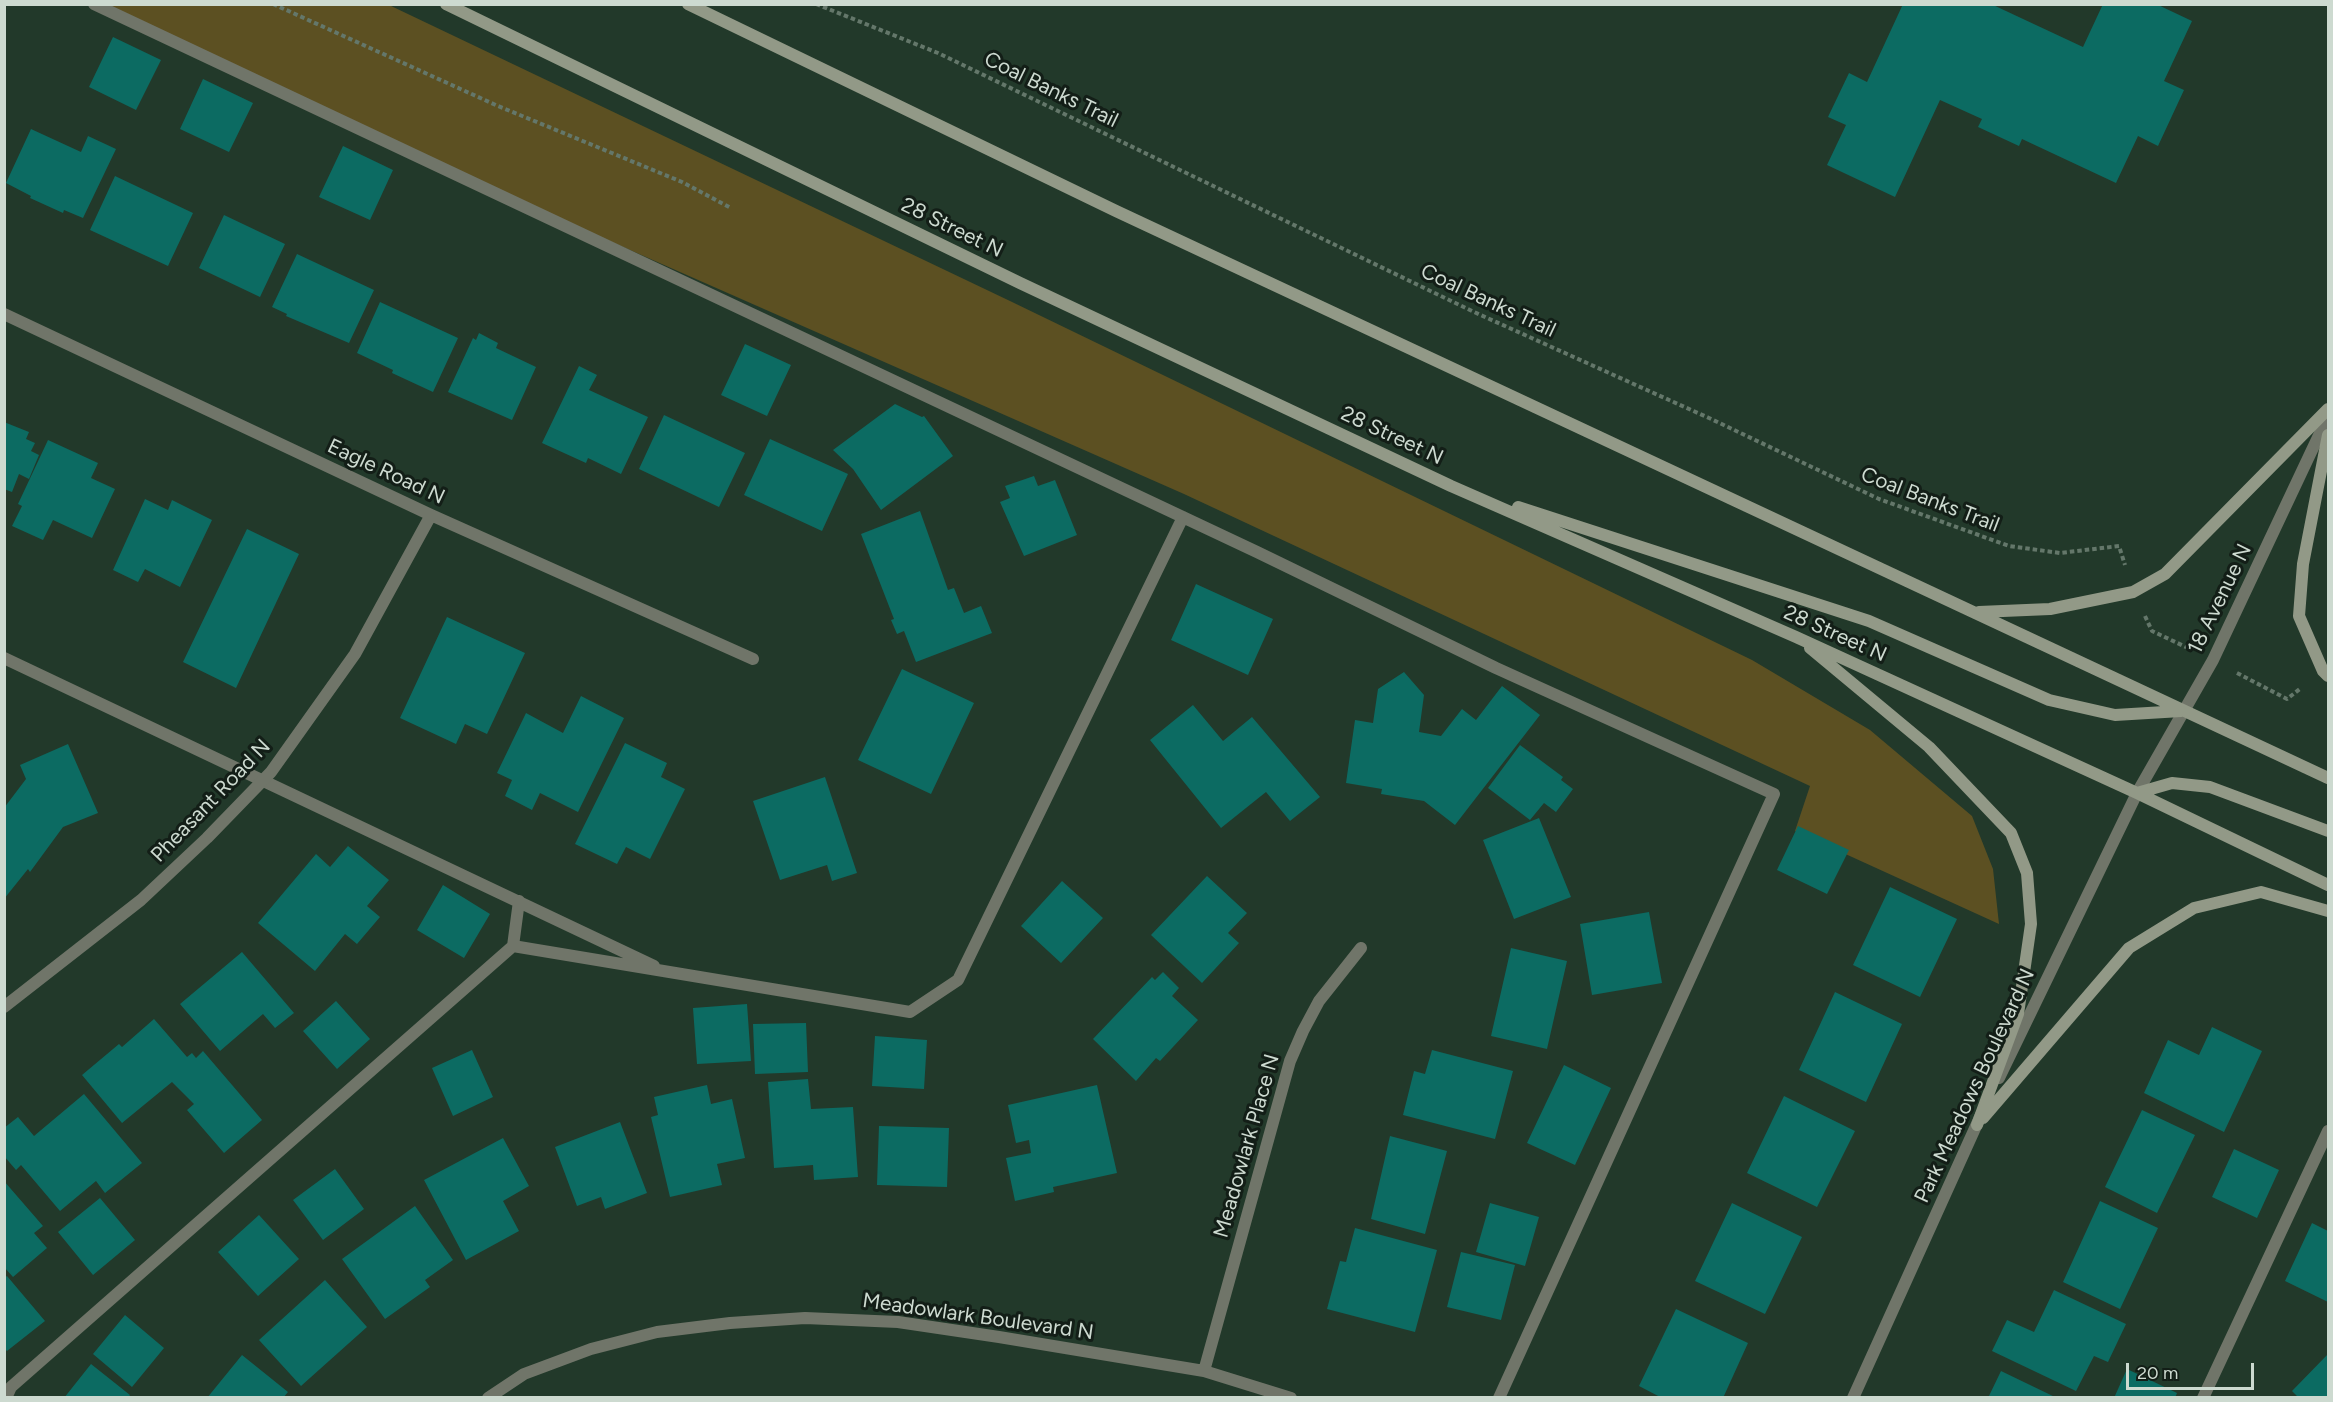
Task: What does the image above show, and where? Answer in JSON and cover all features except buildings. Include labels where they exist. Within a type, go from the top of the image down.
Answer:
[{"type":"main road","name":"28 Street N","points":[[446,4],[1020,283],[1451,486],[1796,637],[2137,793],[2328,885]]},
{"type":"main road","points":[[688,4],[1116,211],[2328,778]]},
{"type":"main road","points":[[1976,612],[2050,609],[2133,592],[2165,574],[2328,409]]},
{"type":"main road","points":[[2328,435],[2303,564],[2299,616],[2323,671],[2328,676]]},
{"type":"main road","points":[[1451,486],[1869,621],[2049,700],[2115,715],[2182,711]]},
{"type":"main road","points":[[1796,637],[1929,747],[2011,833],[2026,873],[2031,924],[2018,1014],[1977,1125]]},
{"type":"main road","points":[[2137,793],[2172,783],[2210,787],[2328,831]]},
{"type":"main road","points":[[1977,1125],[2129,948],[2194,908],[2261,892],[2328,911]]},
{"type":"street","points":[[94,4],[1183,517],[1496,668],[1774,794],[1499,1398]]},
{"type":"street","name":"Eagle Road N","points":[[4,314],[431,515],[753,659]]},
{"type":"street","name":"18 Avenue N","points":[[2137,793],[2213,660],[2328,416]]},
{"type":"street","name":"Pheasant Road N","points":[[5,1005],[141,900],[207,838],[263,780],[355,654],[431,515]]},
{"type":"street","points":[[513,946],[910,1012],[958,980],[1183,517]]},
{"type":"street","points":[[4,658],[669,972]]},
{"type":"street","name":"Park Meadows Boulevard N","points":[[1853,1398],[1977,1125],[2137,793]]},
{"type":"street","points":[[6,1398],[11,1386],[513,946],[519,901]]},
{"type":"street","name":"Meadowlark Place N","points":[[1204,1371],[1290,1061],[1319,1001],[1361,948]]},
{"type":"street","points":[[2203,1398],[2328,1131]]},
{"type":"street","name":"Meadowlark Boulevard N","points":[[488,1398],[524,1374],[591,1349],[657,1332],[730,1323],[805,1318],[853,1318],[949,1329],[1204,1371],[1291,1398]]},
{"type":"path","points":[[273,4],[488,102],[682,182],[730,208]]},
{"type":"path","name":"Coal Banks Trail","points":[[816,4],[938,53],[1463,307],[1709,418],[1880,499],[2009,546],[2060,553],[2119,546],[2133,592]]},
{"type":"shaded area","points":[[88,5],[389,5],[1010,301],[1752,660],[1870,730],[1972,816],[1993,869],[1999,924],[1795,831],[1810,786],[1184,494],[403,150]]}]
